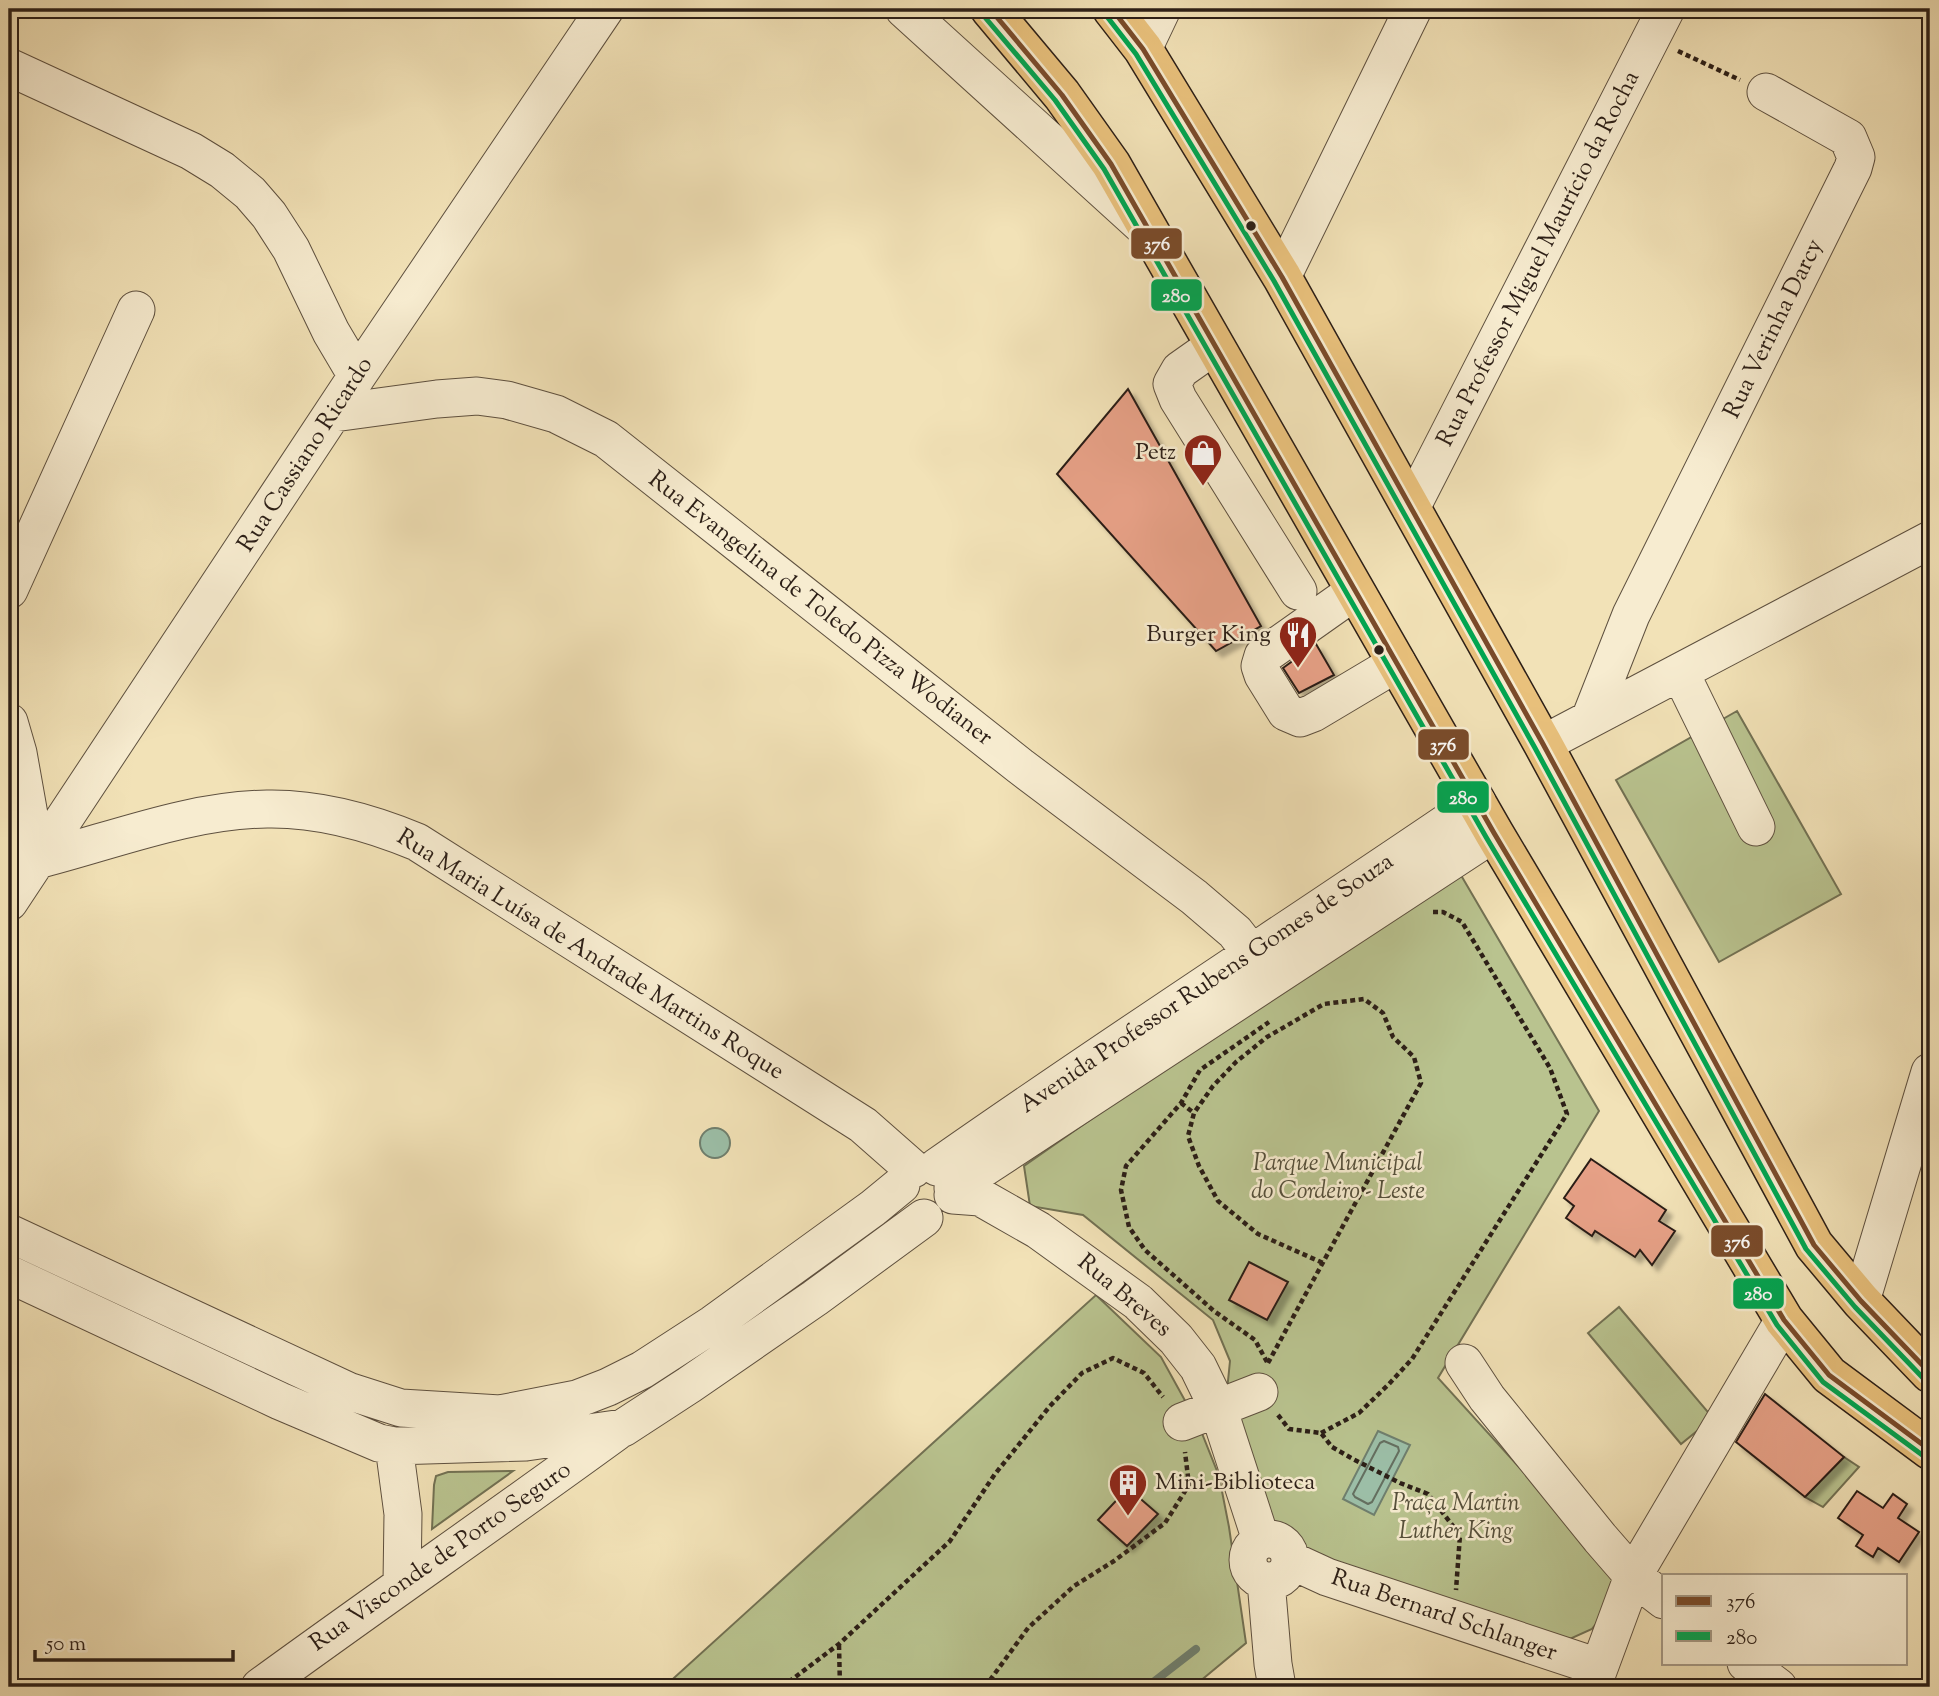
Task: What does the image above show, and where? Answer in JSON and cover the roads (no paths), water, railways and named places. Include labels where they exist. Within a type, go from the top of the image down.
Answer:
[{"type":"main road","points":[[990,9],[1062,95],[1111,164],[1147,231],[1486,817],[1784,1320],[1829,1375],[1930,1450]]},
{"type":"main road","points":[[1112,9],[1143,49],[1282,277],[1542,744],[1814,1245],[1861,1301],[1930,1373]]},
{"type":"street","name":"Rua Cassiano Ricardo","points":[[9,902],[357,376],[605,9]]},
{"type":"street","points":[[904,9],[1147,231]]},
{"type":"street","points":[[1143,49],[1163,9]]},
{"type":"street","points":[[1282,277],[1413,9]]},
{"type":"street","name":"Rua Professor Miguel Maurício da Rocha","points":[[1411,508],[1659,24]]},
{"type":"street","points":[[9,67],[168,139],[222,170],[250,193],[279,229],[331,332],[357,376]]},
{"type":"street","name":"Rua Verinha Darcy","points":[[1590,719],[1631,615],[1853,168],[1856,156],[1849,138],[1766,92]]},
{"type":"street","points":[[9,590],[136,310]]},
{"type":"street","points":[[1214,346],[1180,370],[1172,384],[1178,400],[1298,591]]},
{"type":"street","name":"Rua Evangelina de Toledo Pizza Wodianer","points":[[334,413],[477,396],[507,400],[556,414],[606,439],[1020,766],[1194,897],[1235,932],[1252,955]]},
{"type":"street","points":[[1542,744],[1930,540]]},
{"type":"street","points":[[1356,591],[1263,656],[1260,666],[1263,675],[1286,712],[1300,718],[1397,663]]},
{"type":"street","points":[[1680,672],[1756,827]]},
{"type":"street","points":[[9,722],[18,753],[37,860]]},
{"type":"street","name":"Rua Maria Luísa de Andrade Martins Roque","points":[[37,860],[187,820],[254,810],[302,811],[354,819],[384,829],[417,842],[811,1091],[863,1125],[931,1181]]},
{"type":"street","name":"Avenida Professor Rubens Gomes de Souza","points":[[931,1181],[1119,1041],[1252,955],[1486,817]]},
{"type":"street","name":"Avenida Professor Rubens Gomes de Souza","points":[[9,1233],[300,1370],[348,1391],[401,1408],[500,1414],[578,1399],[642,1370],[713,1324],[863,1215],[931,1181],[1486,817]]},
{"type":"street","points":[[1861,1301],[1930,1072]]},
{"type":"street","points":[[9,1274],[280,1401],[379,1443],[394,1446],[526,1442],[623,1428],[815,1298],[924,1218],[946,1210],[931,1181]]},
{"type":"street","name":"Rua Breves","points":[[931,1181],[989,1201],[1075,1255],[1138,1302],[1176,1339],[1198,1367],[1218,1408],[1261,1540]]},
{"type":"street","points":[[1595,1677],[1633,1576],[1784,1320]]},
{"type":"street","points":[[1464,1363],[1495,1408],[1633,1576],[1662,1598]]},
{"type":"street","points":[[280,1401],[293,1396],[302,1386],[300,1370]]},
{"type":"street","points":[[1182,1422],[1218,1408],[1264,1378]]},
{"type":"street","points":[[335,1425],[332,1404],[348,1391]]},
{"type":"street","name":"Rua Visconde de Porto Seguro","points":[[260,1687],[401,1583],[623,1428]]},
{"type":"street","points":[[394,1446],[403,1514],[401,1583]]},
{"type":"street","name":"Rua Bernard Schlanger","points":[[1261,1540],[1281,1542],[1286,1547],[1278,1570],[1327,1577],[1451,1619],[1595,1677]]},
{"type":"street","points":[[1277,1687],[1273,1664],[1278,1570]]},
{"type":"street","points":[[1747,1664],[1778,1687]]},
{"type":"water","points":[[715,1128],[721,1129],[729,1137],[729,1149],[721,1157],[715,1158],[709,1157],[701,1149],[700,1143],[701,1137],[709,1129]]},
{"type":"water","points":[[1378,1431],[1410,1445],[1374,1515],[1343,1499]]},
{"type":"waterway","points":[[1147,1687],[1196,1649]]},
{"type":"place","name":"Petz","points":[[1203,487]]},
{"type":"place","name":"Burger King","points":[[1298,669]]},
{"type":"place","name":"Mini-Biblioteca","points":[[1128,1517]]},
{"type":"park label","name":"Parque Municipal do Cordeiro - Leste","points":[[1338,1178]]},
{"type":"park label","name":"Praça Martin Luther King","points":[[1456,1518]]}]
